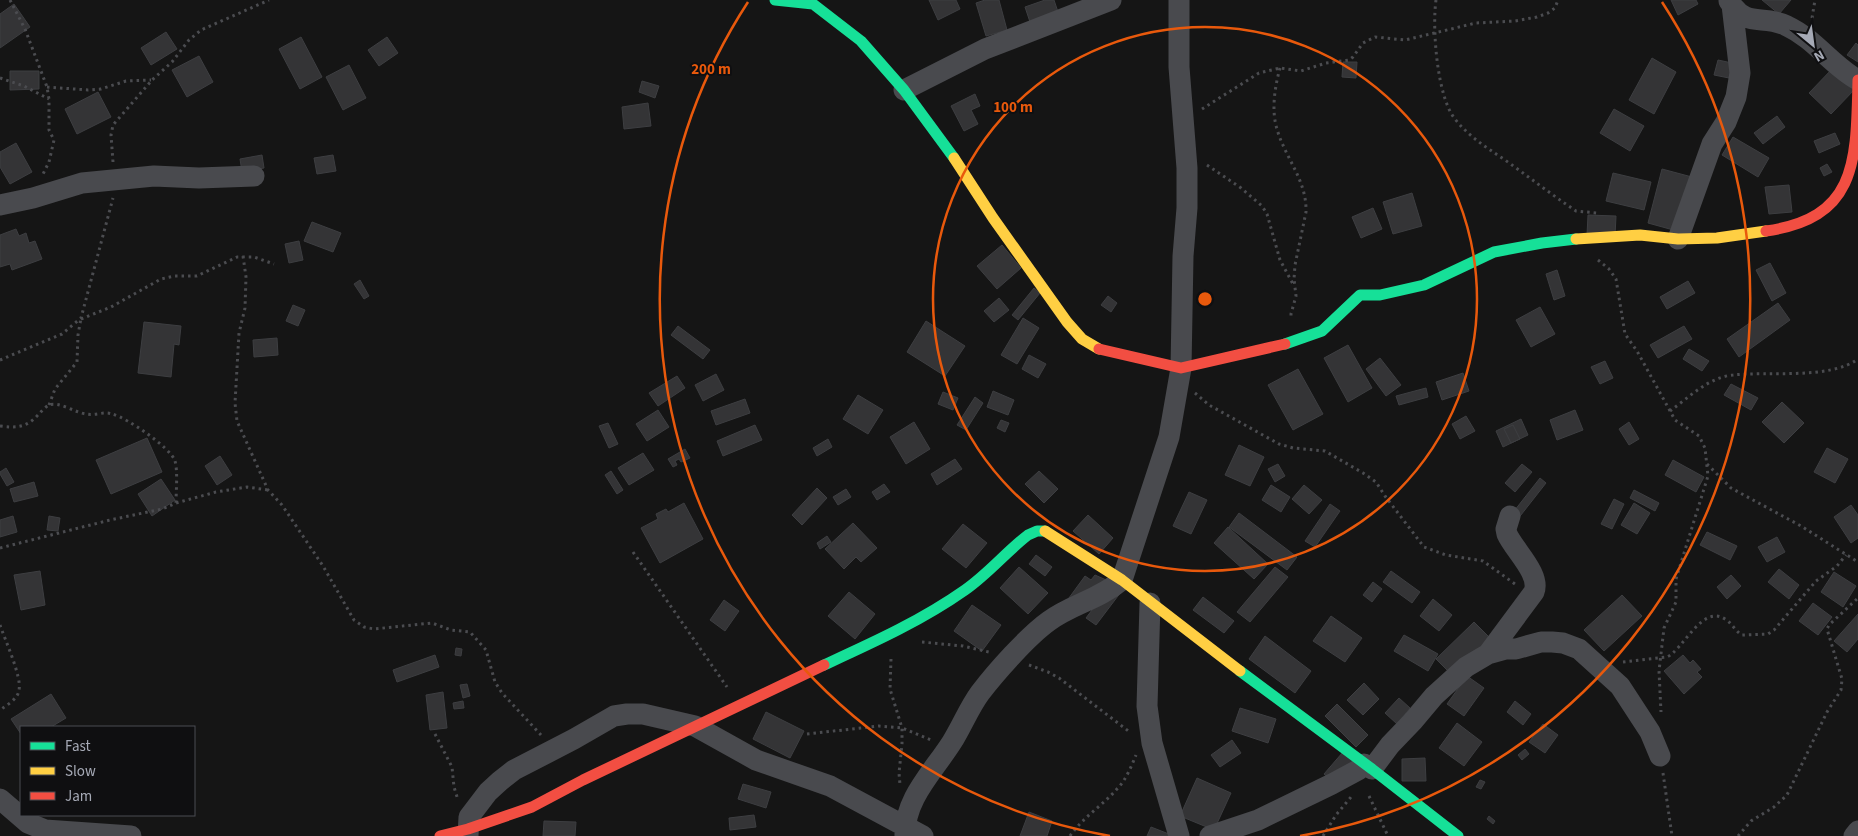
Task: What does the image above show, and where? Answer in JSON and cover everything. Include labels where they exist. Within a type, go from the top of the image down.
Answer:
[{"type":"street","points":[[775,0],[813,4],[861,41],[904,90],[949,150],[993,218],[1067,322],[1082,339],[1102,351],[1180,374],[1296,342],[1322,331],[1338,317],[1350,302],[1360,295],[1380,295],[1424,285],[1494,252],[1575,239],[1640,236],[1678,239],[1717,238],[1790,228],[1824,213],[1841,196],[1849,183],[1854,166],[1856,158],[1858,80],[1842,71],[1815,44],[1788,26],[1776,21],[1748,19],[1740,15],[1730,2]]},
{"type":"street","points":[[904,90],[985,48],[1111,0]]},
{"type":"street","points":[[468,827],[488,792],[514,770],[614,716],[642,714],[694,726],[756,760],[830,786],[910,827],[922,784],[951,744],[979,694],[1035,632],[1049,620],[1102,595],[1122,580],[1170,437],[1180,374],[1183,256],[1187,208],[1187,168],[1179,67],[1179,0]]},
{"type":"street","points":[[1678,239],[1712,144],[1726,122],[1736,97],[1740,73],[1730,2]]},
{"type":"street","points":[[0,205],[33,198],[82,183],[116,179],[154,176],[200,178],[254,176]]},
{"type":"street","points":[[1488,654],[1536,587],[1531,572],[1507,534],[1506,529],[1510,516]]},
{"type":"street","points":[[440,836],[532,807],[694,726],[886,636],[924,616],[968,588],[1018,544],[1034,532],[1040,530],[1046,531],[1122,580],[1365,768],[1458,836]]},
{"type":"street","points":[[1150,603],[1147,742],[1179,836]]},
{"type":"street","points":[[1210,836],[1258,820],[1365,768],[1413,721],[1434,696],[1466,667],[1488,654],[1541,642],[1563,643],[1579,649],[1620,686],[1650,732],[1660,756]]},
{"type":"street","points":[[0,798],[20,816]]},
{"type":"street","points":[[20,816],[28,823],[45,830],[131,836]]},
{"type":"street","points":[[1854,836],[1858,831]]},
{"type":"path","points":[[10,0],[25,29],[47,87],[49,130],[54,140],[49,162],[33,198]]},
{"type":"path","points":[[0,426],[15,428],[32,422],[49,405],[54,389],[77,362],[78,335],[81,319],[116,179],[111,135],[113,125],[152,80],[172,62],[189,40],[201,30],[269,0]]},
{"type":"path","points":[[1436,0],[1434,33],[1439,72],[1445,101],[1454,118],[1473,139],[1576,212],[1606,213]]},
{"type":"path","points":[[1183,122],[1258,73],[1280,68],[1301,71],[1326,63],[1349,60],[1363,43],[1375,37],[1405,40],[1476,23],[1515,22],[1537,17],[1554,8],[1558,0]]},
{"type":"path","points":[[1280,68],[1274,92],[1276,128],[1298,173],[1306,203],[1306,212],[1294,265],[1296,296],[1291,318],[1294,321],[1322,331]]},
{"type":"path","points":[[0,78],[24,86],[49,99]]},
{"type":"path","points":[[47,87],[88,90],[101,89],[126,82],[152,80]]},
{"type":"path","points":[[1186,151],[1241,188],[1262,206],[1270,220],[1280,260],[1294,287]]},
{"type":"path","points":[[1575,239],[1609,269],[1616,279],[1625,334],[1637,351],[1675,420],[1698,436],[1705,448],[1708,476],[1676,579],[1676,602],[1664,628],[1660,657],[1661,719]]},
{"type":"path","points":[[243,256],[246,277],[245,308],[239,333],[235,403],[237,421],[268,490],[282,505],[323,566],[354,620],[364,627],[374,629],[432,624],[451,630],[470,632],[486,650],[496,682],[502,693],[537,733],[550,738],[574,739]]},
{"type":"path","points":[[0,360],[62,334],[81,319],[111,307],[161,279],[174,276],[198,276],[237,257],[243,256],[254,257],[274,264]]},
{"type":"path","points":[[1670,411],[1704,386],[1725,376],[1814,372],[1847,365],[1858,359]]},
{"type":"path","points":[[1180,374],[1209,405],[1279,444],[1294,448],[1325,451],[1363,473],[1376,482],[1424,547],[1446,555],[1483,561],[1519,586],[1530,597]]},
{"type":"path","points":[[49,405],[71,408],[85,414],[112,413],[128,420],[170,452],[175,461],[176,503]]},
{"type":"path","points":[[1707,464],[1730,488],[1801,526],[1858,562]]},
{"type":"path","points":[[0,548],[162,509],[176,503],[216,492],[247,487],[268,490]]},
{"type":"path","points":[[634,552],[740,706]]},
{"type":"path","points":[[1660,657],[1673,654],[1696,626],[1714,616],[1725,618],[1742,635],[1768,634],[1774,630],[1816,581],[1836,566],[1846,555]]},
{"type":"path","points":[[1738,836],[1751,821],[1774,807],[1788,795],[1828,712],[1841,690],[1842,680],[1827,629],[1858,598]]},
{"type":"path","points":[[0,626],[18,678],[19,691],[16,697],[0,710]]},
{"type":"path","points":[[886,636],[892,664],[890,689],[902,728],[900,785],[910,827]]},
{"type":"path","points":[[920,642],[980,650],[1048,672],[1059,678],[1123,729],[1147,742],[1117,789],[1086,816],[1070,836]]},
{"type":"path","points":[[807,734],[879,726],[902,728],[925,739],[951,744]]},
{"type":"path","points":[[435,734],[452,767],[454,787],[468,827]]},
{"type":"path","points":[[1660,756],[1672,836]]},
{"type":"path","points":[[1365,768],[1388,836]]},
{"type":"path","points":[[1323,836],[1336,815],[1352,796]]},
{"type":"building","points":[[929,0],[956,0],[960,9],[938,20]]},
{"type":"building","points":[[985,0],[999,0],[1007,30],[986,36],[976,3]]},
{"type":"building","points":[[1045,0],[1054,0],[1059,15],[1031,25],[1025,7]]},
{"type":"building","points":[[1671,0],[1696,0],[1698,4],[1678,15]]},
{"type":"building","points":[[1762,0],[1791,0],[1779,14]]},
{"type":"building","points":[[14,4],[30,27],[0,48],[0,14]]},
{"type":"building","points":[[166,32],[177,49],[151,65],[141,48]]},
{"type":"building","points":[[301,37],[322,77],[300,89],[279,49]]},
{"type":"building","points":[[387,37],[398,53],[379,66],[368,50]]},
{"type":"building","points":[[1856,43],[1858,45],[1858,62],[1847,55]]},
{"type":"building","points":[[199,56],[213,82],[187,97],[172,70]]},
{"type":"building","points":[[1652,58],[1676,72],[1654,114],[1629,100]]},
{"type":"building","points":[[1718,60],[1732,63],[1729,78],[1714,75]]},
{"type":"building","points":[[1343,62],[1357,62],[1356,78],[1342,77]]},
{"type":"building","points":[[349,65],[366,98],[343,110],[326,77]]},
{"type":"building","points":[[1833,68],[1855,89],[1831,114],[1809,93]]},
{"type":"building","points":[[10,71],[39,71],[39,89],[10,90]]},
{"type":"building","points":[[642,81],[659,86],[655,98],[639,92]]},
{"type":"building","points":[[98,92],[111,117],[77,134],[65,109]]},
{"type":"building","points":[[975,94],[980,106],[971,110],[978,124],[964,131],[951,106]]},
{"type":"building","points":[[648,103],[651,126],[624,129],[622,107]]},
{"type":"building","points":[[1614,109],[1644,126],[1630,151],[1600,133]]},
{"type":"building","points":[[1777,116],[1785,127],[1763,144],[1754,133]]},
{"type":"building","points":[[1835,133],[1840,144],[1819,153],[1814,141]]},
{"type":"building","points":[[1733,137],[1769,158],[1758,177],[1722,155]]},
{"type":"building","points":[[16,143],[32,172],[10,184],[0,167],[0,152]]},
{"type":"building","points":[[262,155],[264,168],[242,172],[240,159]]},
{"type":"building","points":[[333,155],[336,171],[317,174],[314,158]]},
{"type":"building","points":[[1827,164],[1832,172],[1824,176],[1820,168]]},
{"type":"building","points":[[1662,169],[1692,177],[1677,231],[1648,223]]},
{"type":"building","points":[[1613,173],[1651,182],[1644,210],[1606,201]]},
{"type":"building","points":[[1789,185],[1792,212],[1769,214],[1765,187]]},
{"type":"building","points":[[1412,193],[1422,226],[1393,234],[1383,202]]},
{"type":"building","points":[[1373,208],[1382,229],[1361,238],[1352,217]]},
{"type":"building","points":[[1588,215],[1616,216],[1615,236],[1587,235]]},
{"type":"building","points":[[312,222],[341,233],[333,252],[304,241]]},
{"type":"building","points":[[16,229],[19,236],[26,233],[29,243],[35,241],[42,259],[12,270],[10,264],[0,267],[0,235]]},
{"type":"building","points":[[299,241],[303,260],[289,263],[285,244]]},
{"type":"building","points":[[1002,245],[1021,268],[997,289],[977,266]]},
{"type":"building","points":[[1770,263],[1786,293],[1772,301],[1756,270]]},
{"type":"building","points":[[1557,270],[1565,296],[1554,300],[1546,274]]},
{"type":"building","points":[[360,280],[369,296],[364,299],[354,284]]},
{"type":"building","points":[[1688,281],[1695,293],[1667,309],[1660,297]]},
{"type":"building","points":[[1034,288],[1040,293],[1018,320],[1012,315]]},
{"type":"building","points":[[1108,296],[1117,303],[1111,312],[1101,305]]},
{"type":"building","points":[[999,298],[1009,310],[994,322],[984,311]]},
{"type":"building","points":[[1778,303],[1790,320],[1739,357],[1727,339]]},
{"type":"building","points":[[293,305],[305,310],[298,326],[286,321]]},
{"type":"building","points":[[1540,307],[1555,334],[1531,347],[1516,320]]},
{"type":"building","points":[[1023,318],[1039,328],[1017,364],[1001,355]]},
{"type":"building","points":[[926,321],[965,346],[945,376],[907,352]]},
{"type":"building","points":[[144,322],[181,326],[179,345],[174,344],[171,377],[138,373]]},
{"type":"building","points":[[678,326],[710,350],[703,359],[671,335]]},
{"type":"building","points":[[1684,326],[1692,339],[1658,358],[1650,345]]},
{"type":"building","points":[[277,338],[278,355],[254,357],[253,340]]},
{"type":"building","points":[[1348,345],[1372,388],[1348,402],[1324,358]]},
{"type":"building","points":[[1689,349],[1709,361],[1702,371],[1683,359]]},
{"type":"building","points":[[1029,355],[1046,364],[1038,378],[1022,369]]},
{"type":"building","points":[[1380,358],[1401,385],[1386,396],[1366,369]]},
{"type":"building","points":[[1605,361],[1613,378],[1600,384],[1591,367]]},
{"type":"building","points":[[1298,369],[1323,414],[1293,430],[1268,385]]},
{"type":"building","points":[[1463,373],[1469,391],[1442,400],[1436,382]]},
{"type":"building","points":[[716,374],[724,390],[703,401],[695,385]]},
{"type":"building","points":[[677,376],[685,388],[658,406],[649,393]]},
{"type":"building","points":[[1731,384],[1758,398],[1751,410],[1724,395]]},
{"type":"building","points":[[1426,388],[1428,397],[1399,405],[1396,396]]},
{"type":"building","points":[[993,391],[1014,400],[1008,415],[987,407]]},
{"type":"building","points":[[943,392],[958,398],[953,410],[938,404]]},
{"type":"building","points":[[858,395],[883,410],[868,434],[843,419]]},
{"type":"building","points":[[975,397],[983,403],[966,430],[957,425]]},
{"type":"building","points":[[745,399],[750,413],[716,425],[711,411]]},
{"type":"building","points":[[1782,402],[1804,423],[1784,443],[1762,422]]},
{"type":"building","points":[[658,410],[669,427],[647,441],[636,424]]},
{"type":"building","points":[[1575,410],[1583,430],[1557,440],[1550,420]]},
{"type":"building","points":[[1466,416],[1475,431],[1460,439],[1452,424]]},
{"type":"building","points":[[1521,419],[1528,435],[1503,447],[1496,431]]},
{"type":"building","points":[[1001,420],[1009,423],[1005,432],[997,428]]},
{"type":"building","points":[[914,422],[930,449],[906,464],[890,437]]},
{"type":"building","points":[[1629,422],[1639,439],[1629,445],[1619,429]]},
{"type":"building","points":[[608,423],[618,444],[609,448],[599,426]]},
{"type":"building","points":[[755,425],[762,440],[723,456],[717,441]]},
{"type":"building","points":[[1513,425],[1520,439],[1511,443],[1504,429]]},
{"type":"building","points":[[147,438],[162,472],[111,494],[96,460]]},
{"type":"building","points":[[828,439],[832,447],[817,456],[813,448]]},
{"type":"building","points":[[1239,445],[1264,457],[1250,486],[1225,475]]},
{"type":"building","points":[[1827,448],[1848,459],[1835,483],[1814,472]]},
{"type":"building","points":[[685,449],[690,458],[681,462],[679,459],[675,461],[677,465],[673,467],[668,459]]},
{"type":"building","points":[[643,453],[654,470],[629,485],[618,468]]},
{"type":"building","points":[[220,456],[232,475],[217,485],[205,466]]},
{"type":"building","points":[[955,459],[962,469],[937,485],[931,474]]},
{"type":"building","points":[[1673,460],[1704,477],[1696,492],[1665,475]]},
{"type":"building","points":[[1278,464],[1285,476],[1275,482],[1268,469]]},
{"type":"building","points":[[1522,464],[1532,472],[1515,492],[1505,483]]},
{"type":"building","points":[[6,468],[14,482],[7,486],[0,474]]},
{"type":"building","points":[[611,471],[623,490],[617,494],[605,475]]},
{"type":"building","points":[[1039,471],[1058,489],[1044,503],[1025,484]]},
{"type":"building","points":[[1540,478],[1546,483],[1517,520],[1511,515]]},
{"type":"building","points":[[161,479],[175,500],[152,516],[138,494]]},
{"type":"building","points":[[34,482],[38,496],[14,502],[10,489]]},
{"type":"building","points":[[884,484],[890,492],[877,500],[872,492]]},
{"type":"building","points":[[1271,485],[1290,497],[1281,512],[1262,500]]},
{"type":"building","points":[[1304,485],[1322,500],[1309,514],[1292,499]]},
{"type":"building","points":[[817,488],[827,498],[802,525],[792,515]]},
{"type":"building","points":[[846,489],[851,497],[838,505],[833,497]]},
{"type":"building","points":[[1634,490],[1659,503],[1655,511],[1630,498]]},
{"type":"building","points":[[1189,492],[1207,500],[1191,534],[1173,526]]},
{"type":"building","points":[[1614,499],[1624,504],[1612,529],[1601,524]]},
{"type":"building","points":[[684,503],[703,539],[660,563],[641,528],[658,519],[656,514],[666,509],[668,512]]},
{"type":"building","points":[[1634,503],[1650,513],[1637,534],[1621,525]]},
{"type":"building","points":[[1330,504],[1340,511],[1315,547],[1305,541]]},
{"type":"building","points":[[1851,505],[1858,515],[1858,538],[1851,543],[1834,517]]},
{"type":"building","points":[[1239,513],[1297,557],[1287,570],[1229,527]]},
{"type":"building","points":[[1088,515],[1113,538],[1099,554],[1073,531]]},
{"type":"building","points":[[13,516],[17,532],[0,537],[0,520]]},
{"type":"building","points":[[49,516],[60,518],[58,531],[47,530]]},
{"type":"building","points":[[853,523],[877,548],[861,562],[856,557],[844,569],[825,549]]},
{"type":"building","points":[[963,524],[987,543],[966,568],[942,549]]},
{"type":"building","points":[[1228,527],[1268,564],[1254,579],[1214,543]]},
{"type":"building","points":[[1707,532],[1737,546],[1730,560],[1700,545]]},
{"type":"building","points":[[827,536],[831,542],[820,549],[817,543]]},
{"type":"building","points":[[1777,537],[1785,552],[1767,562],[1758,547]]},
{"type":"building","points":[[1036,555],[1052,567],[1045,576],[1029,564]]},
{"type":"building","points":[[1019,567],[1048,593],[1028,614],[1000,588]]},
{"type":"building","points":[[1275,567],[1288,577],[1250,622],[1237,612]]},
{"type":"building","points":[[1779,569],[1799,585],[1789,599],[1768,582]]},
{"type":"building","points":[[40,571],[45,605],[21,610],[14,575]]},
{"type":"building","points":[[1391,571],[1420,592],[1412,603],[1383,582]]},
{"type":"building","points":[[1834,572],[1856,586],[1843,607],[1821,592]]},
{"type":"building","points":[[1095,575],[1124,588],[1096,625],[1086,618],[1092,610],[1084,605],[1066,602],[1085,576],[1091,580]]},
{"type":"building","points":[[1731,575],[1741,586],[1727,599],[1717,587]]},
{"type":"building","points":[[1373,582],[1382,589],[1372,602],[1363,595]]},
{"type":"building","points":[[849,592],[875,614],[855,639],[828,616]]},
{"type":"building","points":[[1622,595],[1642,616],[1604,651],[1584,630]]},
{"type":"building","points":[[1203,597],[1234,621],[1224,633],[1193,610]]},
{"type":"building","points":[[1433,599],[1452,615],[1439,631],[1420,616]]},
{"type":"building","points":[[724,600],[739,611],[725,631],[710,620]]},
{"type":"building","points":[[1813,603],[1832,617],[1818,635],[1799,621]]},
{"type":"building","points":[[972,605],[1001,625],[982,651],[954,631]]},
{"type":"building","points":[[1858,614],[1858,639],[1847,652],[1834,641]]},
{"type":"building","points":[[1331,616],[1362,638],[1345,662],[1313,641]]},
{"type":"building","points":[[1474,622],[1490,638],[1452,675],[1436,659]]},
{"type":"building","points":[[1404,635],[1438,654],[1428,671],[1394,651]]},
{"type":"building","points":[[1265,636],[1311,671],[1295,693],[1249,659]]},
{"type":"building","points":[[456,648],[462,649],[461,656],[455,655]]},
{"type":"building","points":[[435,655],[439,667],[397,682],[393,670]]},
{"type":"building","points":[[1683,655],[1690,663],[1693,660],[1701,669],[1697,672],[1702,677],[1684,694],[1664,671]]},
{"type":"building","points":[[1467,676],[1484,688],[1464,716],[1447,704]]},
{"type":"building","points":[[1364,683],[1379,699],[1363,715],[1347,700]]},
{"type":"building","points":[[467,684],[470,696],[463,698],[460,685]]},
{"type":"building","points":[[443,692],[447,728],[430,730],[426,695]]},
{"type":"building","points":[[51,694],[66,718],[53,726],[20,726],[20,732],[11,719]]},
{"type":"building","points":[[1399,698],[1410,708],[1397,724],[1385,713]]},
{"type":"building","points":[[463,701],[464,708],[454,709],[453,703]]},
{"type":"building","points":[[1515,701],[1531,714],[1523,725],[1507,712]]},
{"type":"building","points":[[1337,704],[1368,735],[1356,747],[1325,716]]},
{"type":"building","points":[[1240,708],[1276,719],[1268,743],[1232,731]]},
{"type":"building","points":[[766,712],[804,731],[790,758],[753,739]]},
{"type":"building","points":[[1457,723],[1482,742],[1464,766],[1439,748]]},
{"type":"building","points":[[1543,724],[1558,735],[1545,753],[1529,742]]},
{"type":"building","points":[[1232,740],[1241,753],[1220,767],[1211,755]]},
{"type":"building","points":[[1525,749],[1529,754],[1522,760],[1518,755]]},
{"type":"building","points":[[1343,752],[1361,768],[1342,790],[1324,774]]},
{"type":"building","points":[[1425,758],[1426,781],[1402,781],[1402,759]]},
{"type":"building","points":[[1197,778],[1231,793],[1214,830],[1180,816]]},
{"type":"building","points":[[1480,780],[1485,782],[1481,789],[1476,787]]},
{"type":"building","points":[[743,784],[771,792],[766,808],[738,799]]},
{"type":"building","points":[[1029,812],[1052,821],[1047,836],[1020,836]]},
{"type":"building","points":[[754,815],[756,827],[730,830],[729,818]]},
{"type":"building","points":[[1489,816],[1495,821],[1493,824],[1487,819]]},
{"type":"building","points":[[544,821],[576,822],[575,836],[543,836]]},
{"type":"building","points":[[1151,827],[1174,836],[1147,836]]},
{"type":"traffic: fast","points":[[775,0],[813,4],[861,41],[904,90],[954,158]]},
{"type":"traffic: fast","points":[[1285,344],[1322,331],[1360,295],[1380,295],[1424,285],[1494,252],[1576,239]]},
{"type":"traffic: fast","points":[[824,665],[878,640],[931,612],[973,584],[1028,535],[1037,531],[1045,531]]},
{"type":"traffic: fast","points":[[1240,671],[1372,769],[1458,836]]},
{"type":"traffic: slow","points":[[954,158],[993,218],[1067,322],[1082,339],[1099,349]]},
{"type":"traffic: slow","points":[[1576,239],[1640,235],[1678,239],[1717,238],[1766,231]]},
{"type":"traffic: slow","points":[[1045,531],[1122,580],[1240,671]]},
{"type":"traffic: jam","points":[[1766,231],[1796,224],[1819,213],[1835,199],[1846,181],[1856,136],[1858,80]]},
{"type":"traffic: jam","points":[[1099,349],[1181,368],[1285,344]]},
{"type":"traffic: jam","points":[[440,836],[468,829],[532,807],[583,780],[824,665]]}]
